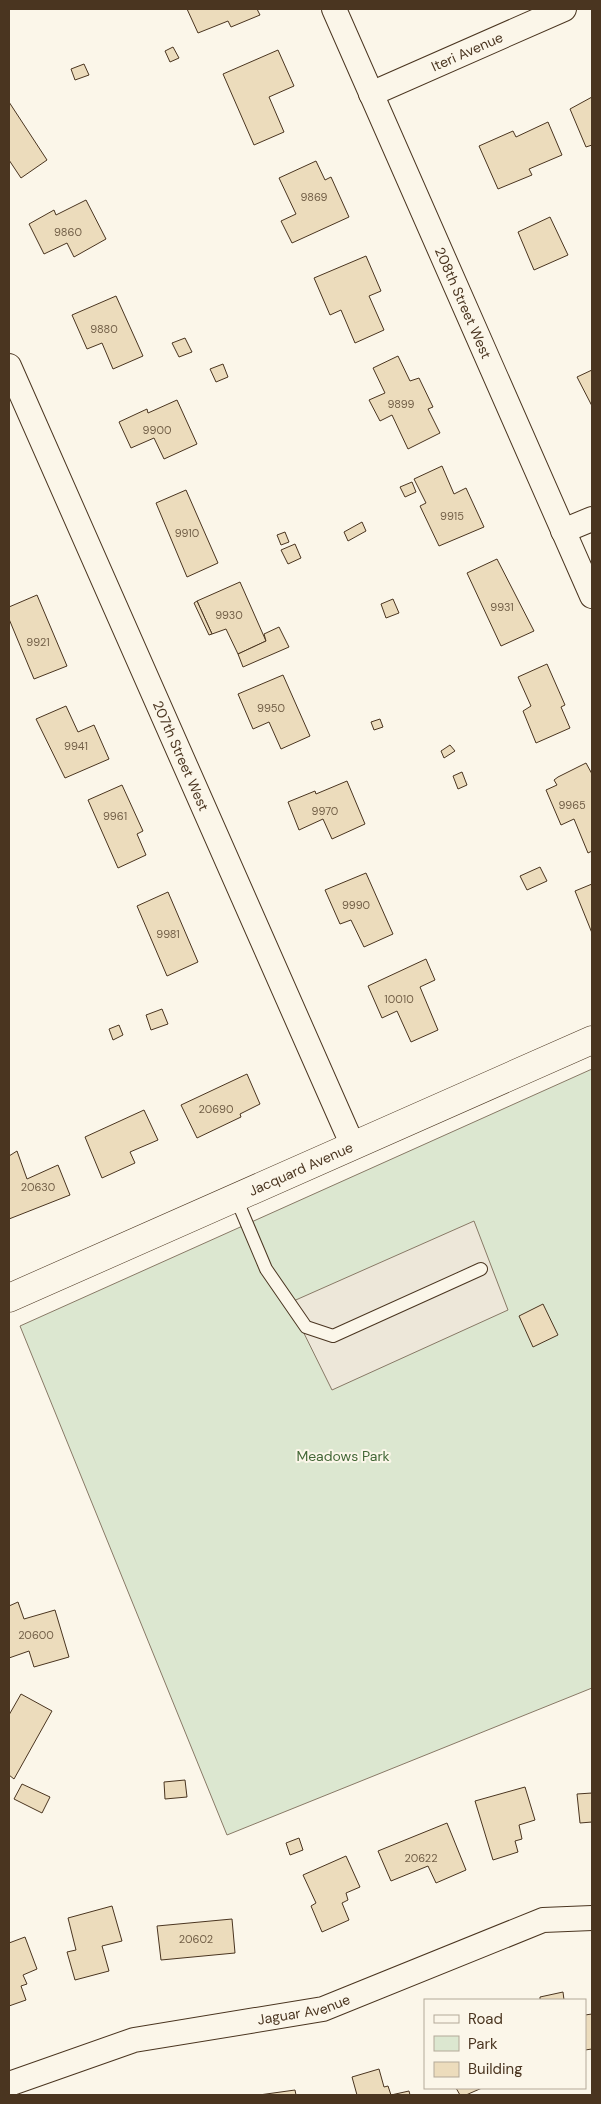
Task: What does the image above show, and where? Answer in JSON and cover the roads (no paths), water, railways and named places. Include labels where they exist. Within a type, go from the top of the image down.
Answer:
[{"type":"street","name":"208th Street West","points":[[334,9],[592,596]]},
{"type":"street","name":"Iteri Avenue","points":[[372,94],[564,9]]},
{"type":"street","name":"207th Street West","points":[[9,366],[353,1146]]},
{"type":"street","points":[[563,531],[592,519]]},
{"type":"street","name":"Jacquard Avenue","points":[[9,1298],[592,1040]]},
{"type":"street","name":"Jaguar Avenue","points":[[9,2084],[134,2040],[323,2009],[542,1920],[592,1918]]},
{"type":"lane","points":[[236,1198],[266,1269],[306,1328],[333,1336],[482,1269]]},
{"type":"park label","name":"Meadows Park","points":[[343,1456]]}]
